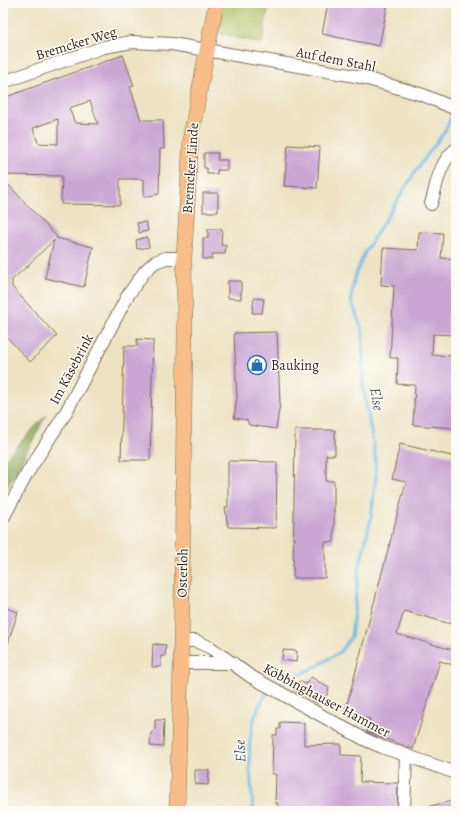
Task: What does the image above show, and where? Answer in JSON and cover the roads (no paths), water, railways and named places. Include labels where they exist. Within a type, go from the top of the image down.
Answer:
[{"type":"main road","name":"Bremcker Linde","points":[[185,335],[184,258],[191,136],[216,3]]},
{"type":"main road","name":"Osterloh","points":[[177,811],[181,663],[185,335]]},
{"type":"street","name":"Bremcker Weg","points":[[3,82],[104,47],[132,42],[178,44],[207,50]]},
{"type":"street","name":"Auf dem Stahl","points":[[207,50],[361,77],[423,94],[451,107]]},
{"type":"street","points":[[431,204],[443,164],[447,157],[456,148]]},
{"type":"street","name":"Im Käsebrink","points":[[3,518],[28,472],[65,414],[128,295],[145,270],[155,262],[166,258],[184,258]]},
{"type":"street","name":"Köbbinghauser Hammer","points":[[181,641],[196,641],[211,648],[250,676],[338,725],[382,747],[456,772]]},
{"type":"street","points":[[181,663],[233,663]]},
{"type":"street","points":[[404,811],[406,755]]},
{"type":"waterway","name":"Else","points":[[281,684],[319,665],[340,652],[351,637],[359,569],[371,518],[376,478],[375,454],[363,386],[363,332],[351,300],[352,291],[355,276],[365,252],[417,169],[445,131],[454,111]]},
{"type":"waterway","name":"Else","points":[[253,811],[250,765],[251,735],[259,706],[267,693]]},
{"type":"place","name":"Bauking","points":[[257,365]]}]
